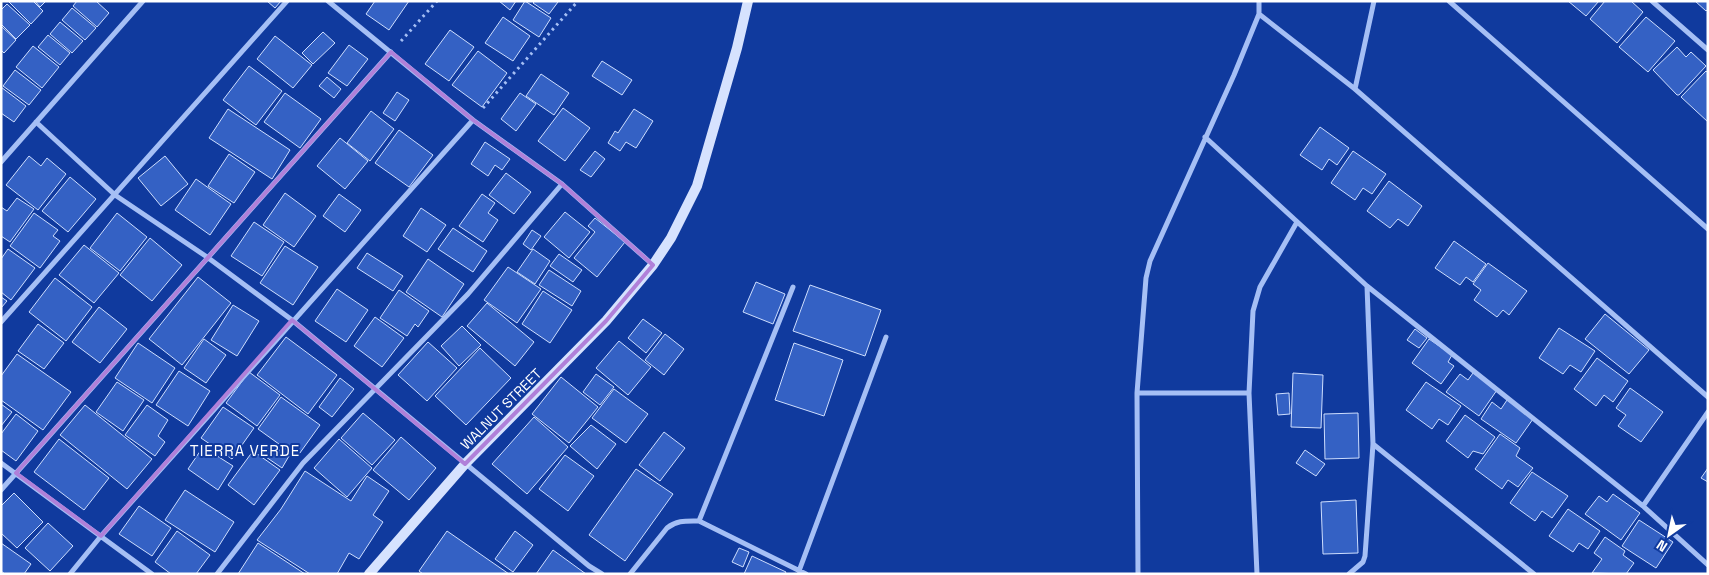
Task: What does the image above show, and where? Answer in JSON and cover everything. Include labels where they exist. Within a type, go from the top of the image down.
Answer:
[{"type":"street","points":[[1,162],[143,1]]},
{"type":"street","points":[[1,322],[287,1]]},
{"type":"street","points":[[328,1],[472,120],[562,184],[653,265]]},
{"type":"street","name":"WALNUT STREET","points":[[369,574],[466,464],[606,321],[653,265],[670,238],[697,186],[738,48],[748,1]]},
{"type":"street","points":[[1138,574],[1137,393],[1146,278],[1150,261],[1234,76],[1258,14],[1259,1]]},
{"type":"street","points":[[1355,89],[1374,1]]},
{"type":"street","points":[[1450,1],[1708,229]]},
{"type":"street","points":[[1652,1],[1708,50]]},
{"type":"street","points":[[1258,14],[1355,89],[1708,397]]},
{"type":"street","points":[[1,490],[391,52]]},
{"type":"street","points":[[70,574],[101,536],[292,320],[472,120]]},
{"type":"street","points":[[36,122],[115,195],[207,257],[292,320],[589,566],[602,574]]},
{"type":"street","points":[[1205,137],[1367,286],[1643,506],[1708,565]]},
{"type":"street","points":[[217,574],[303,463],[468,294],[562,184]]},
{"type":"street","points":[[1257,574],[1249,393],[1252,312],[1260,287],[1297,222]]},
{"type":"street","points":[[1349,574],[1363,562],[1365,556],[1373,444],[1367,286]]},
{"type":"street","points":[[699,522],[793,288]]},
{"type":"street","points":[[799,571],[886,338]]},
{"type":"street","points":[[1137,393],[1249,393]]},
{"type":"street","points":[[1643,506],[1708,412]]},
{"type":"street","points":[[1373,444],[1534,574]]},
{"type":"street","points":[[1,463],[152,574]]},
{"type":"street","points":[[630,574],[658,538],[674,523],[699,522],[806,574]]},
{"type":"path","points":[[391,52],[438,1]]},
{"type":"path","points":[[472,120],[578,1]]},
{"type":"highlighted area","points":[[391,52],[473,120],[562,184],[653,265],[606,321],[465,464],[292,320],[101,536],[16,473]]},
{"type":"building","points":[[8,1],[33,1],[43,11],[31,24]]},
{"type":"building","points":[[35,1],[46,1],[40,7]]},
{"type":"building","points":[[77,1],[96,1],[109,13],[97,27],[73,6]]},
{"type":"building","points":[[267,1],[281,1],[275,8]]},
{"type":"building","points":[[375,1],[409,1],[389,30],[366,14]]},
{"type":"building","points":[[499,1],[516,1],[510,10]]},
{"type":"building","points":[[525,1],[551,18],[539,37],[513,20]]},
{"type":"building","points":[[535,1],[558,2],[549,14],[533,3]]},
{"type":"building","points":[[1568,1],[1599,1],[1586,16]]},
{"type":"building","points":[[1605,1],[1631,1],[1643,12],[1617,43],[1590,19]]},
{"type":"building","points":[[1695,1],[1708,1],[1708,9],[1706,11]]},
{"type":"building","points":[[7,4],[30,25],[16,39],[1,24],[1,10]]},
{"type":"building","points":[[72,8],[96,28],[85,40],[62,20]]},
{"type":"building","points":[[503,17],[530,36],[513,61],[485,43]]},
{"type":"building","points":[[1646,17],[1675,41],[1648,72],[1619,47]]},
{"type":"building","points":[[60,22],[83,41],[72,53],[50,34]]},
{"type":"building","points":[[1,26],[16,40],[4,53],[1,50]]},
{"type":"building","points":[[450,30],[474,47],[449,81],[425,64]]},
{"type":"building","points":[[323,32],[335,43],[313,64],[302,53]]},
{"type":"building","points":[[48,35],[70,53],[60,65],[38,47]]},
{"type":"building","points":[[275,36],[312,65],[293,88],[257,59]]},
{"type":"building","points":[[349,45],[368,59],[347,86],[328,73]]},
{"type":"building","points":[[33,46],[59,67],[42,88],[16,67]]},
{"type":"building","points":[[1677,47],[1686,57],[1691,52],[1706,66],[1679,95],[1653,70]]},
{"type":"building","points":[[478,51],[507,73],[482,107],[452,85]]},
{"type":"building","points":[[602,61],[632,80],[622,95],[592,76]]},
{"type":"building","points":[[249,66],[282,91],[256,125],[223,100]]},
{"type":"building","points":[[15,70],[41,90],[29,105],[3,86]]},
{"type":"building","points":[[1706,71],[1708,73],[1708,122],[1681,97]]},
{"type":"building","points":[[541,74],[569,93],[554,115],[526,96]]},
{"type":"building","points":[[327,77],[341,89],[334,98],[319,86]]},
{"type":"building","points":[[1,87],[26,106],[14,122],[1,113]]},
{"type":"building","points":[[397,92],[409,100],[395,121],[383,113]]},
{"type":"building","points":[[285,93],[321,119],[300,148],[264,122]]},
{"type":"building","points":[[520,93],[536,104],[516,131],[501,119]]},
{"type":"building","points":[[563,108],[590,128],[565,161],[538,141]]},
{"type":"building","points":[[228,109],[290,150],[272,179],[209,138]]},
{"type":"building","points":[[634,109],[653,121],[636,148],[626,142],[620,151],[608,143],[615,131],[618,133]]},
{"type":"building","points":[[371,111],[394,129],[370,161],[347,143]]},
{"type":"building","points":[[1320,127],[1349,148],[1337,165],[1329,159],[1322,170],[1300,155]]},
{"type":"building","points":[[399,130],[433,155],[409,187],[375,163]]},
{"type":"building","points":[[340,138],[368,161],[345,189],[317,166]]},
{"type":"building","points":[[485,142],[510,159],[502,170],[495,165],[488,176],[471,164]]},
{"type":"building","points":[[595,151],[605,159],[591,177],[580,170]]},
{"type":"building","points":[[1353,151],[1386,174],[1372,194],[1363,188],[1355,200],[1331,183]]},
{"type":"building","points":[[229,154],[255,172],[234,203],[208,186]]},
{"type":"building","points":[[29,156],[41,166],[47,158],[66,174],[38,210],[6,185]]},
{"type":"building","points":[[165,156],[188,184],[161,206],[138,178]]},
{"type":"building","points":[[506,173],[531,192],[514,214],[489,195]]},
{"type":"building","points":[[70,177],[96,199],[68,232],[42,211]]},
{"type":"building","points":[[196,179],[231,204],[210,235],[175,210]]},
{"type":"building","points":[[1389,181],[1422,206],[1408,226],[1398,219],[1390,228],[1367,211]]},
{"type":"building","points":[[285,193],[316,216],[294,247],[263,225]]},
{"type":"building","points":[[339,194],[361,210],[345,232],[323,216]]},
{"type":"building","points":[[482,194],[495,203],[488,213],[498,220],[483,242],[459,226]]},
{"type":"building","points":[[17,198],[34,209],[10,242],[1,236],[1,207],[7,211]]},
{"type":"building","points":[[421,208],[446,225],[427,252],[403,236]]},
{"type":"building","points":[[565,212],[590,232],[569,258],[544,237]]},
{"type":"building","points":[[34,213],[58,230],[53,236],[60,241],[40,268],[10,246]]},
{"type":"building","points":[[117,213],[147,237],[120,271],[90,248]]},
{"type":"building","points":[[595,218],[625,242],[597,277],[574,258],[595,232],[588,226]]},
{"type":"building","points":[[254,222],[284,242],[262,276],[231,256]]},
{"type":"building","points":[[453,228],[487,251],[473,272],[438,249]]},
{"type":"building","points":[[532,230],[541,236],[531,250],[523,244]]},
{"type":"building","points":[[150,238],[182,265],[152,301],[120,275]]},
{"type":"building","points":[[1454,241],[1486,264],[1473,282],[1466,277],[1460,285],[1435,268]]},
{"type":"building","points":[[84,245],[119,273],[94,303],[59,275]]},
{"type":"building","points":[[285,246],[318,267],[293,305],[260,283]]},
{"type":"building","points":[[8,249],[35,268],[11,300],[1,292],[1,259]]},
{"type":"building","points":[[533,249],[550,261],[535,284],[517,272]]},
{"type":"building","points":[[367,253],[403,276],[393,291],[357,268]]},
{"type":"building","points":[[559,254],[582,270],[573,282],[550,266]]},
{"type":"building","points":[[428,259],[464,284],[442,317],[406,292]]},
{"type":"building","points":[[1488,263],[1527,291],[1509,315],[1503,310],[1497,317],[1474,300],[1481,290],[1473,284]]},
{"type":"building","points":[[508,267],[541,289],[517,323],[484,300]]},
{"type":"building","points":[[549,270],[581,291],[572,306],[539,285]]},
{"type":"building","points":[[198,277],[231,303],[182,365],[149,339]]},
{"type":"building","points":[[55,278],[92,307],[66,341],[29,312]]},
{"type":"building","points":[[756,282],[785,294],[773,324],[743,312]]},
{"type":"building","points":[[810,285],[881,310],[865,356],[793,331]]},
{"type":"building","points":[[337,289],[368,310],[346,342],[315,321]]},
{"type":"building","points":[[399,290],[429,311],[418,327],[415,324],[407,336],[380,318]]},
{"type":"building","points":[[543,291],[572,310],[550,343],[522,324]]},
{"type":"building","points":[[1,297],[7,301],[1,308]]},
{"type":"building","points":[[487,303],[534,342],[515,366],[467,326]]},
{"type":"building","points":[[233,305],[259,321],[237,356],[211,340]]},
{"type":"building","points":[[99,307],[127,329],[100,363],[72,342]]},
{"type":"building","points":[[1605,314],[1649,350],[1629,374],[1585,339]]},
{"type":"building","points":[[375,317],[404,338],[382,367],[354,346]]},
{"type":"building","points":[[643,319],[662,333],[646,353],[628,338]]},
{"type":"building","points":[[38,324],[64,343],[44,369],[18,351]]},
{"type":"building","points":[[462,326],[481,345],[459,366],[441,346]]},
{"type":"building","points":[[1559,328],[1595,351],[1581,372],[1570,365],[1563,374],[1539,358]]},
{"type":"building","points":[[1415,329],[1427,338],[1419,348],[1407,340]]},
{"type":"building","points":[[665,334],[684,349],[664,375],[645,360]]},
{"type":"building","points":[[286,337],[337,375],[308,414],[257,375]]},
{"type":"building","points":[[204,339],[226,355],[206,383],[184,368]]},
{"type":"building","points":[[1429,339],[1452,355],[1448,362],[1454,366],[1441,384],[1412,363]]},
{"type":"building","points":[[619,341],[651,367],[628,395],[596,368]]},
{"type":"building","points":[[428,342],[457,368],[427,401],[398,375]]},
{"type":"building","points":[[138,343],[175,368],[152,403],[115,378]]},
{"type":"building","points":[[794,343],[843,360],[824,416],[775,400]]},
{"type":"building","points":[[480,348],[511,378],[466,425],[435,396]]},
{"type":"building","points":[[17,354],[71,392],[43,430],[1,400],[1,376]]},
{"type":"building","points":[[1597,358],[1628,381],[1613,402],[1604,395],[1596,406],[1574,389]]},
{"type":"building","points":[[179,371],[210,391],[188,426],[156,405]]},
{"type":"building","points":[[249,372],[280,395],[257,426],[226,403]]},
{"type":"building","points":[[1293,373],[1323,375],[1321,428],[1291,427]]},
{"type":"building","points":[[1473,373],[1497,390],[1479,416],[1446,392],[1460,374],[1468,380]]},
{"type":"building","points":[[596,374],[614,387],[600,405],[583,392]]},
{"type":"building","points":[[561,377],[598,407],[569,443],[532,414]]},
{"type":"building","points":[[340,378],[354,389],[332,417],[319,407]]},
{"type":"building","points":[[117,382],[144,400],[123,431],[96,412]]},
{"type":"building","points":[[1426,382],[1461,406],[1448,425],[1439,419],[1432,429],[1406,410]]},
{"type":"building","points":[[1630,388],[1663,412],[1641,442],[1618,426],[1626,415],[1616,408]]},
{"type":"building","points":[[614,389],[648,414],[626,443],[592,418]]},
{"type":"building","points":[[1289,393],[1290,414],[1278,415],[1276,394]]},
{"type":"building","points":[[281,397],[320,425],[297,457],[258,429]]},
{"type":"building","points":[[1507,400],[1533,419],[1516,443],[1481,419],[1492,402],[1501,409]]},
{"type":"building","points":[[1,404],[12,412],[1,426]]},
{"type":"building","points":[[85,405],[152,459],[127,489],[60,435]]},
{"type":"building","points":[[147,405],[168,420],[158,436],[165,442],[155,456],[125,435]]},
{"type":"building","points":[[223,407],[254,428],[232,459],[201,438]]},
{"type":"building","points":[[363,413],[395,440],[372,465],[341,438]]},
{"type":"building","points":[[1358,413],[1359,458],[1325,459],[1324,414]]},
{"type":"building","points":[[16,414],[38,431],[16,461],[1,450],[1,434]]},
{"type":"building","points":[[1465,415],[1495,437],[1483,454],[1473,451],[1468,458],[1446,441]]},
{"type":"building","points":[[534,417],[568,447],[527,494],[492,464]]},
{"type":"building","points":[[591,425],[616,444],[597,469],[570,446]]},
{"type":"building","points":[[664,432],[685,448],[660,481],[639,465]]},
{"type":"building","points":[[1500,434],[1520,448],[1516,456],[1533,468],[1518,487],[1508,480],[1502,489],[1475,469]]},
{"type":"building","points":[[401,437],[436,468],[409,500],[373,470]]},
{"type":"building","points":[[59,439],[109,478],[84,510],[34,472]]},
{"type":"building","points":[[339,439],[372,468],[347,497],[314,468]]},
{"type":"building","points":[[270,444],[289,456],[282,468],[263,455]]},
{"type":"building","points":[[203,447],[233,466],[218,490],[188,469]]},
{"type":"building","points":[[1305,450],[1325,464],[1316,476],[1296,463]]},
{"type":"building","points":[[253,451],[280,470],[254,505],[228,485]]},
{"type":"building","points":[[565,455],[594,476],[568,511],[539,489]]},
{"type":"building","points":[[1708,468],[1708,482],[1701,478]]},
{"type":"building","points":[[636,469],[673,494],[625,561],[589,535]]},
{"type":"building","points":[[305,471],[351,501],[367,476],[389,491],[373,515],[383,522],[359,559],[349,553],[337,574],[310,574],[257,540],[281,509]]},
{"type":"building","points":[[1532,472],[1568,496],[1552,518],[1542,511],[1535,521],[1510,503]]},
{"type":"building","points":[[185,490],[234,522],[215,552],[165,520]]},
{"type":"building","points":[[14,493],[43,522],[17,548],[1,533],[1,506]]},
{"type":"building","points":[[1613,494],[1640,513],[1621,540],[1585,514],[1599,496],[1607,502]]},
{"type":"building","points":[[1356,500],[1358,553],[1323,554],[1321,502]]},
{"type":"building","points":[[139,506],[171,528],[152,556],[119,534]]},
{"type":"building","points":[[1568,509],[1600,531],[1588,549],[1579,543],[1573,552],[1549,536]]},
{"type":"building","points":[[1639,520],[1673,542],[1656,568],[1622,546]]},
{"type":"building","points":[[48,523],[73,546],[50,571],[25,548]]},
{"type":"building","points":[[177,531],[210,555],[196,574],[171,574],[155,562]]},
{"type":"building","points":[[447,531],[509,574],[423,574],[419,571]]},
{"type":"building","points":[[515,531],[533,545],[513,572],[495,559]]},
{"type":"building","points":[[1605,537],[1625,551],[1623,555],[1634,563],[1626,574],[1592,573],[1602,559],[1594,553]]},
{"type":"building","points":[[1,543],[31,564],[24,574],[5,574],[1,571]]},
{"type":"building","points":[[258,543],[305,574],[238,574]]},
{"type":"building","points":[[739,548],[749,552],[743,567],[732,562]]},
{"type":"building","points":[[553,550],[586,574],[536,574]]},
{"type":"building","points":[[752,556],[786,572],[785,574],[744,574]]},
{"type":"district","name":"TIERRA VERDE","points":[[245,451]]}]
